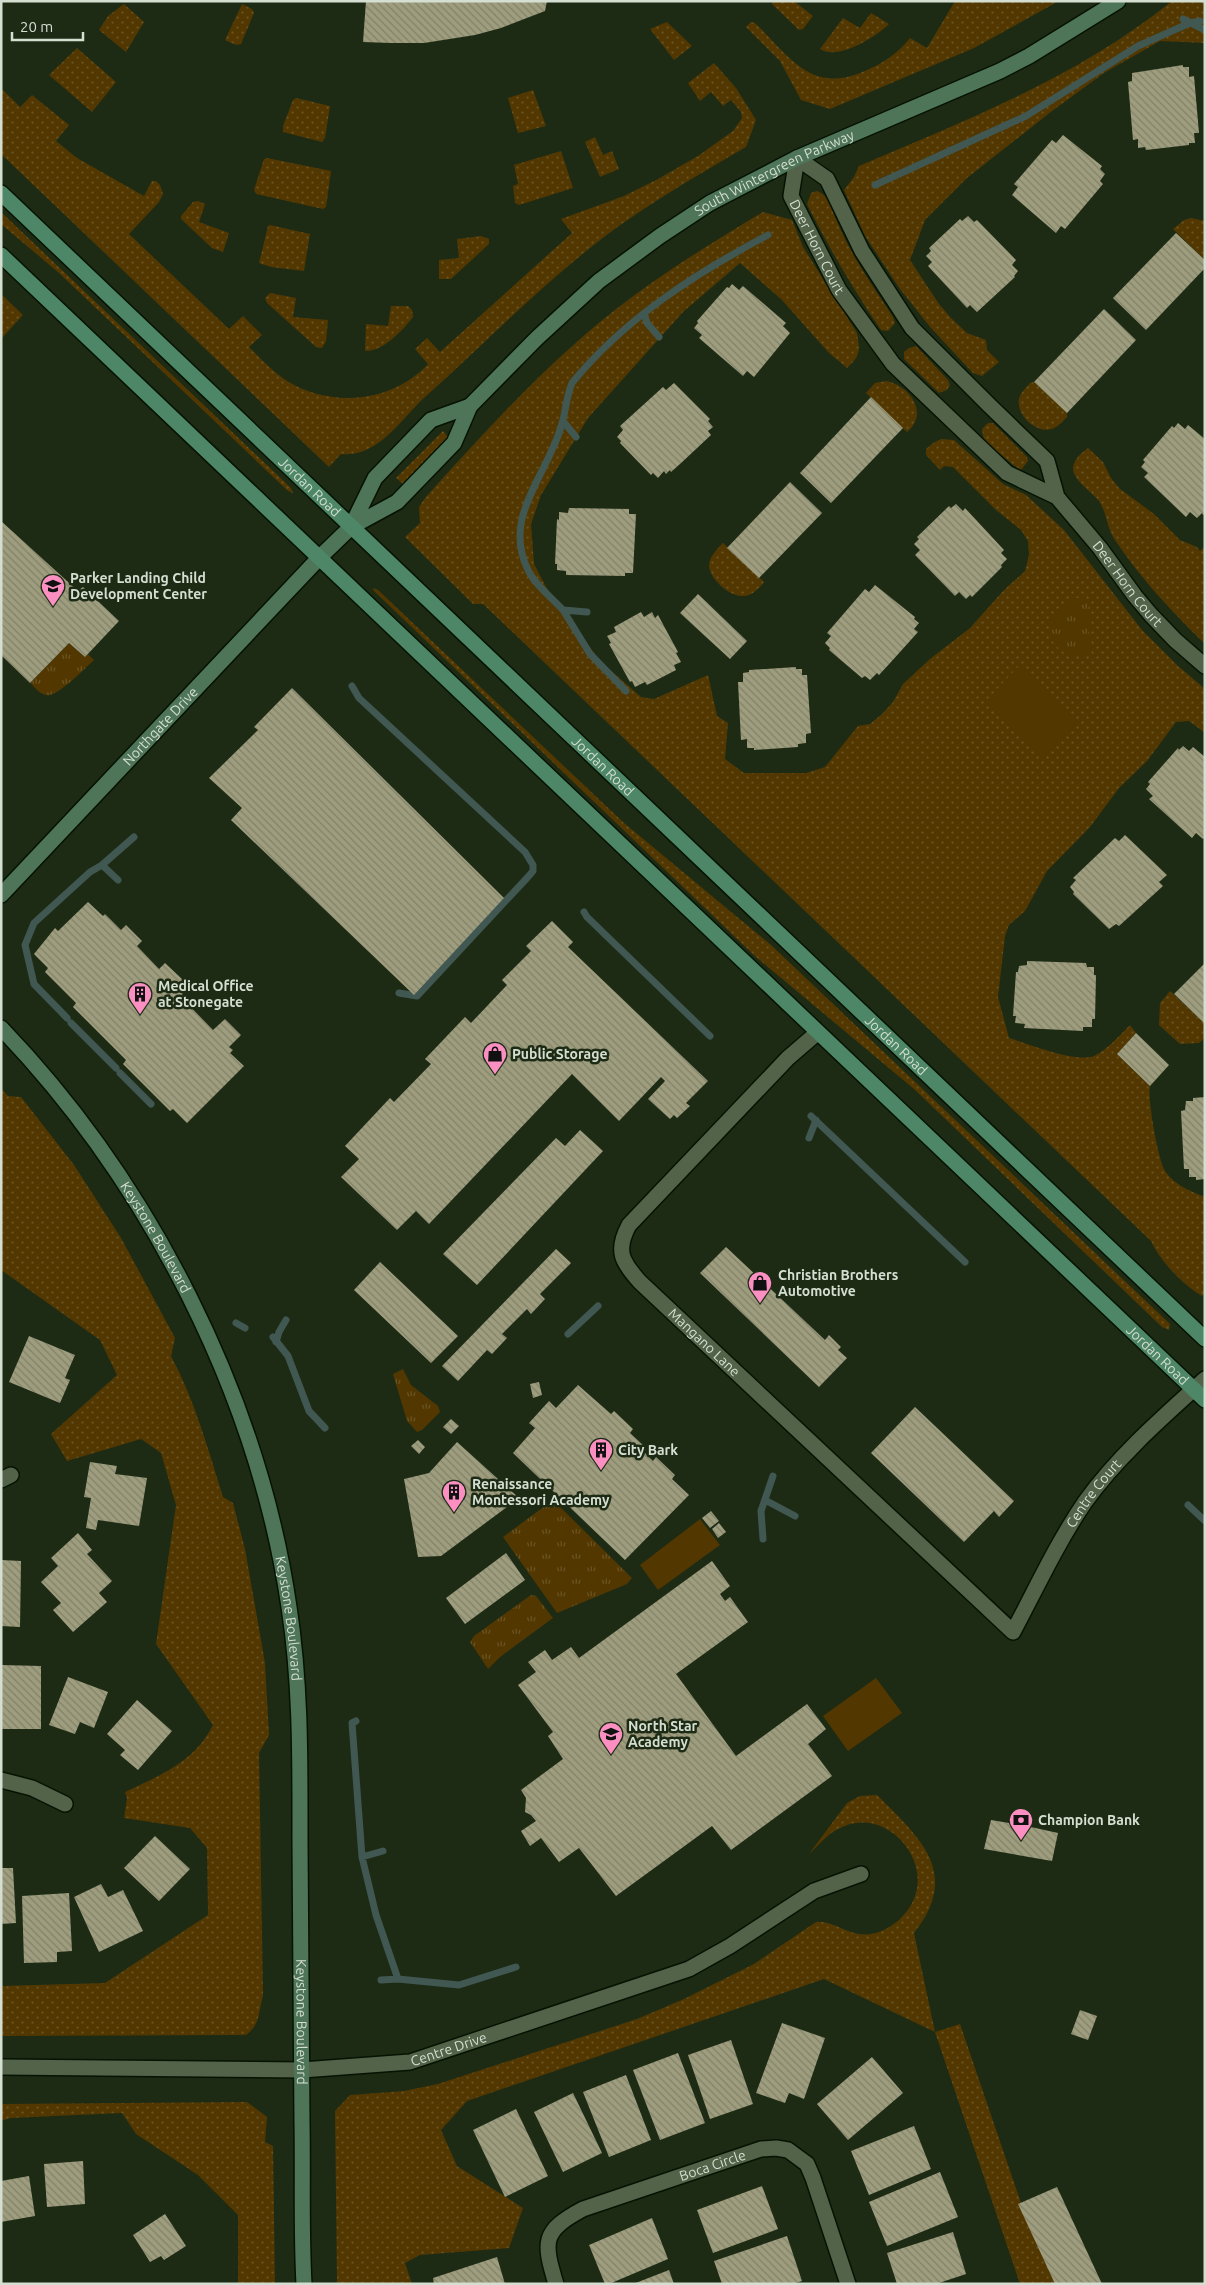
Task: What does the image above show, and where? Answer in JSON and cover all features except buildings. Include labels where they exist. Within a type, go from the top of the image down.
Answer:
[{"type":"main road","name":"Jordan Road","points":[[1,193],[1205,1339]]},
{"type":"main road","name":"Jordan Road","points":[[1,255],[1205,1400]]},
{"type":"street","name":"South Wintergreen Parkway","points":[[320,557],[351,527],[397,502],[454,442],[470,406],[537,338],[599,281],[630,257],[710,203],[797,158],[1000,71],[1062,37],[1118,1]]},
{"type":"street","name":"Deer Horn Court","points":[[1057,497],[1047,461],[912,328],[862,251],[827,179],[797,158],[791,196],[839,290],[885,354],[942,413],[1007,473],[1057,497],[1100,548],[1146,609],[1175,640],[1205,666]]},
{"type":"street","name":"South Wintergreen Parkway","points":[[351,527],[375,478],[431,420],[470,406]]},
{"type":"street","name":"Northgate Drive","points":[[1,895],[320,557]]},
{"type":"street","name":"Keystone Boulevard","points":[[1,1028],[48,1080],[86,1127],[124,1182],[185,1287],[219,1362],[242,1422],[277,1546],[289,1607],[298,1701],[304,2284]]},
{"type":"street","name":"Mangano Lane","points":[[817,1033],[788,1058],[629,1225],[620,1248],[623,1260],[640,1282],[1013,1632]]},
{"type":"street","name":"Centre Court","points":[[1013,1632],[1066,1533],[1086,1501],[1117,1464],[1205,1379]]},
{"type":"street","points":[[1,1780],[32,1788],[65,1804]]},
{"type":"street","name":"Centre Drive","points":[[1,2067],[302,2070],[410,2062],[689,1969],[730,1946],[814,1891],[861,1874]]},
{"type":"street","name":"Boca Circle","points":[[556,2284],[547,2253],[552,2230],[560,2222],[583,2209],[746,2152],[776,2148],[788,2150],[806,2164],[814,2178],[848,2284]]},
{"type":"green space","points":[[774,1],[794,1],[813,16],[803,29],[799,30],[772,4]]},
{"type":"green space","points":[[955,1],[1059,1],[974,48],[830,109],[801,100],[780,61],[746,27],[751,22],[755,23],[792,60],[817,76],[831,79],[848,77],[885,61],[910,38],[927,48]]},
{"type":"green space","points":[[1172,1],[1205,1],[1205,43],[1160,41],[1104,73],[967,178],[925,220],[910,260],[939,304],[951,318],[967,333],[986,340],[987,350],[999,362],[982,376],[973,373],[931,328],[900,289],[865,236],[844,190],[854,177],[859,166],[981,113],[1061,74],[1136,28]]},
{"type":"green space","points":[[124,4],[144,22],[126,52],[99,30],[108,16]]},
{"type":"green space","points":[[242,4],[252,9],[254,13],[241,44],[236,45],[225,40]]},
{"type":"green space","points":[[871,13],[889,24],[866,41],[846,50],[828,52],[820,49],[843,18],[860,28]]},
{"type":"green space","points":[[667,22],[692,46],[674,60],[650,29]]},
{"type":"green space","points":[[77,48],[116,82],[92,112],[49,75]]},
{"type":"green space","points":[[714,63],[736,88],[756,120],[746,147],[664,196],[604,237],[564,269],[524,305],[425,397],[378,444],[354,454],[341,454],[329,467],[1,154],[1,88],[20,107],[32,95],[69,125],[56,141],[77,158],[144,196],[152,181],[156,181],[160,185],[163,194],[159,202],[129,234],[229,329],[243,316],[262,335],[249,347],[267,365],[287,381],[304,390],[341,398],[361,397],[379,394],[397,387],[413,377],[428,364],[415,349],[427,338],[440,352],[572,233],[561,219],[624,196],[658,179],[698,156],[733,131],[742,118],[741,112],[731,100],[723,106],[711,92],[700,101],[688,83]]},
{"type":"green space","points":[[533,90],[546,126],[518,133],[508,98]]},
{"type":"green space","points":[[296,98],[330,106],[325,138],[322,142],[283,132],[283,126],[293,100]]},
{"type":"green space","points":[[595,137],[603,155],[612,151],[619,169],[600,177],[585,142]]},
{"type":"green space","points":[[561,151],[573,188],[519,205],[515,203],[513,186],[518,184],[514,165]]},
{"type":"green space","points":[[267,158],[331,171],[326,207],[323,209],[256,194],[254,190],[264,159]]},
{"type":"green space","points":[[817,191],[827,199],[855,257],[893,317],[895,323],[888,331],[881,330],[861,299],[807,204],[811,193]]},
{"type":"green space","points":[[198,201],[205,204],[199,222],[229,233],[223,252],[212,248],[181,219],[181,216],[193,202]]},
{"type":"green space","points":[[1,212],[291,488],[293,493],[288,491],[59,273],[1,224]]},
{"type":"green space","points":[[763,212],[792,220],[803,247],[857,333],[859,349],[855,360],[847,368],[829,353],[782,300],[740,263],[683,312],[588,418],[541,495],[531,524],[534,564],[546,587],[600,661],[641,697],[654,699],[708,675],[717,716],[728,723],[725,759],[744,773],[806,773],[825,767],[858,726],[870,724],[882,714],[893,702],[903,684],[930,659],[970,628],[1004,590],[1025,571],[1029,555],[1028,541],[1021,530],[996,510],[953,467],[944,466],[940,470],[926,455],[926,449],[941,439],[954,440],[1003,484],[1026,495],[1064,530],[1142,630],[1177,665],[1205,689],[1205,733],[1189,721],[1176,722],[1147,761],[1119,788],[1090,827],[1047,871],[1025,911],[1009,925],[1005,936],[998,997],[1009,1038],[1052,1052],[1076,1057],[1094,1056],[1108,1046],[1130,1025],[1136,1033],[1117,1054],[1150,1086],[1149,1093],[1154,1128],[1164,1169],[1177,1183],[1205,1197],[1205,1293],[1202,1296],[1173,1272],[1160,1257],[1151,1241],[483,604],[473,604],[405,537],[420,523],[419,507],[425,498],[498,418],[576,342],[632,297],[696,253]]},
{"type":"green space","points":[[1191,218],[1205,221],[1205,260],[1173,229],[1184,220]]},
{"type":"green space","points":[[268,226],[310,234],[304,271],[271,267],[259,263]]},
{"type":"green space","points":[[481,236],[489,239],[489,244],[451,279],[439,279],[439,260],[459,258],[457,239]]},
{"type":"green space","points":[[270,293],[296,298],[293,317],[328,320],[326,341],[322,348],[316,347],[267,303],[265,298]]},
{"type":"green space","points":[[1,294],[23,315],[1,339]]},
{"type":"green space","points":[[391,306],[408,306],[412,310],[413,317],[398,334],[385,344],[379,348],[365,351],[366,324],[388,326]]},
{"type":"green space","points":[[916,346],[948,380],[950,385],[947,390],[939,393],[904,359],[904,352]]},
{"type":"green space","points":[[886,381],[902,388],[914,401],[917,417],[914,425],[907,432],[866,393],[875,383]]},
{"type":"green space","points":[[1034,382],[1067,413],[1067,417],[1052,429],[1040,429],[1034,426],[1028,422],[1021,411],[1019,399],[1030,383]]},
{"type":"green space","points":[[988,423],[993,423],[1027,457],[1028,461],[1021,470],[984,441],[982,429]]},
{"type":"green space","points":[[443,431],[448,437],[403,484],[396,478]]},
{"type":"green space","points":[[1088,448],[1103,462],[1111,478],[1120,489],[1154,514],[1180,540],[1197,547],[1200,551],[1205,546],[1205,644],[1135,568],[1112,536],[1099,501],[1076,478],[1073,469],[1074,463],[1080,454]]},
{"type":"green space","points":[[723,543],[764,582],[752,594],[742,596],[726,590],[716,581],[710,571],[710,559]]},
{"type":"green space","points":[[374,588],[624,823],[771,945],[1170,1324],[1169,1330],[1162,1327],[914,1089],[756,957],[373,590]]},
{"type":"green space","points":[[1085,598],[1090,608],[1089,632],[1092,647],[1089,652],[1082,655],[1071,655],[1060,650],[1049,635],[1057,612],[1071,600]]},
{"type":"green space","points":[[69,643],[85,657],[88,654],[94,660],[71,682],[57,692],[51,695],[41,693],[30,683]]},
{"type":"green space","points":[[1020,665],[1077,722],[1043,758],[985,702]]},
{"type":"green space","points":[[1170,991],[1205,1024],[1205,1038],[1199,1043],[1180,1044],[1159,1025],[1160,1003]]},
{"type":"green space","points":[[1,1088],[8,1096],[21,1097],[74,1165],[121,1238],[175,1338],[171,1356],[194,1408],[223,1497],[233,1503],[245,1549],[265,1663],[269,1735],[259,1753],[263,1996],[257,2022],[246,2035],[1,2036],[1,1986],[105,1983],[208,1915],[207,1848],[190,1828],[124,1818],[127,1798],[125,1792],[164,1773],[186,1758],[205,1738],[213,1725],[156,1644],[176,1505],[161,1453],[141,1439],[67,1461],[51,1434],[117,1375],[100,1340],[1,1270]]},
{"type":"green space","points":[[403,1369],[411,1385],[438,1406],[440,1412],[422,1430],[417,1432],[407,1421],[393,1374]]},
{"type":"green space","points":[[553,1500],[632,1578],[627,1584],[557,1613],[503,1537]]},
{"type":"green space","points":[[700,1519],[720,1545],[658,1590],[640,1565]]},
{"type":"green space","points":[[531,1595],[536,1596],[553,1618],[500,1657],[488,1669],[470,1642],[474,1636]]},
{"type":"green space","points":[[876,1678],[902,1713],[848,1751],[823,1716]]},
{"type":"green space","points":[[877,1795],[920,1842],[930,1858],[935,1875],[934,1892],[928,1912],[914,1933],[935,2032],[824,1979],[467,2101],[441,2130],[457,2166],[523,2208],[509,2248],[420,2255],[405,2263],[412,2284],[337,2284],[335,2111],[350,2095],[404,2091],[438,2084],[637,2019],[684,1999],[754,1964],[816,1922],[823,1922],[863,1935],[879,1932],[887,1928],[901,1918],[914,1900],[918,1881],[915,1862],[906,1846],[892,1833],[876,1824],[857,1823],[834,1831],[809,1854],[847,1803],[860,1796]]},
{"type":"green space","points":[[960,2024],[1021,2203],[1055,2284],[1020,2284],[935,2032]]},
{"type":"green space","points":[[247,2102],[267,2117],[265,2142],[273,2146],[275,2284],[238,2284],[238,2215],[198,2175],[136,2134],[122,2113],[10,2118],[1,2121],[1,2104]]},
{"type":"waterway","points":[[1183,19],[1205,30]]},
{"type":"waterway","points":[[875,185],[1026,116],[1138,46],[1190,23],[1200,21]]},
{"type":"waterway","points":[[587,612],[563,610],[539,586],[528,570],[522,554],[520,538],[521,523],[525,509],[558,436],[572,383],[614,338],[662,299],[714,265],[768,235]]},
{"type":"waterway","points":[[644,313],[647,323],[659,337]]},
{"type":"waterway","points":[[563,421],[576,437]]},
{"type":"waterway","points":[[563,610],[590,654],[626,691]]},
{"type":"waterway","points":[[352,686],[359,698],[525,852],[533,865],[533,871],[527,878],[417,996],[399,993]]},
{"type":"waterway","points":[[67,1018],[34,984],[25,945],[34,923],[90,872],[102,865],[134,837]]},
{"type":"waterway","points":[[102,865],[118,880]]},
{"type":"waterway","points":[[584,912],[710,1036]]},
{"type":"waterway","points":[[71,1023],[116,1068]]},
{"type":"waterway","points":[[120,1073],[151,1104]]},
{"type":"waterway","points":[[811,1116],[965,1262]]},
{"type":"waterway","points":[[809,1138],[816,1120]]},
{"type":"waterway","points":[[568,1334],[598,1306]]},
{"type":"waterway","points":[[276,1342],[286,1320]]},
{"type":"waterway","points":[[236,1323],[245,1328]]},
{"type":"waterway","points":[[273,1337],[288,1356],[309,1411],[325,1428]]},
{"type":"waterway","points":[[763,1539],[761,1511],[773,1476]]},
{"type":"waterway","points":[[765,1500],[795,1516]]},
{"type":"waterway","points":[[1188,1505],[1205,1521]]},
{"type":"waterway","points":[[356,1721],[352,1723],[362,1857],[376,1915],[398,1979]]},
{"type":"waterway","points":[[362,1857],[383,1851]]},
{"type":"waterway","points":[[381,1980],[398,1979],[459,1985],[516,1967]]},
{"type":"place","name":"Parker Landing Child Development Center","points":[[53,607]]},
{"type":"place","name":"Medical Office at Stonegate","points":[[140,1015]]},
{"type":"place","name":"Public Storage","points":[[495,1075]]},
{"type":"place","name":"Christian Brothers Automotive","points":[[760,1304]]},
{"type":"place","name":"City Bark","points":[[601,1471]]},
{"type":"place","name":"Renaissance Montessori Academy","points":[[454,1513]]},
{"type":"place","name":"North Star Academy","points":[[611,1755]]},
{"type":"place","name":"Champion Bank","points":[[1021,1841]]}]
